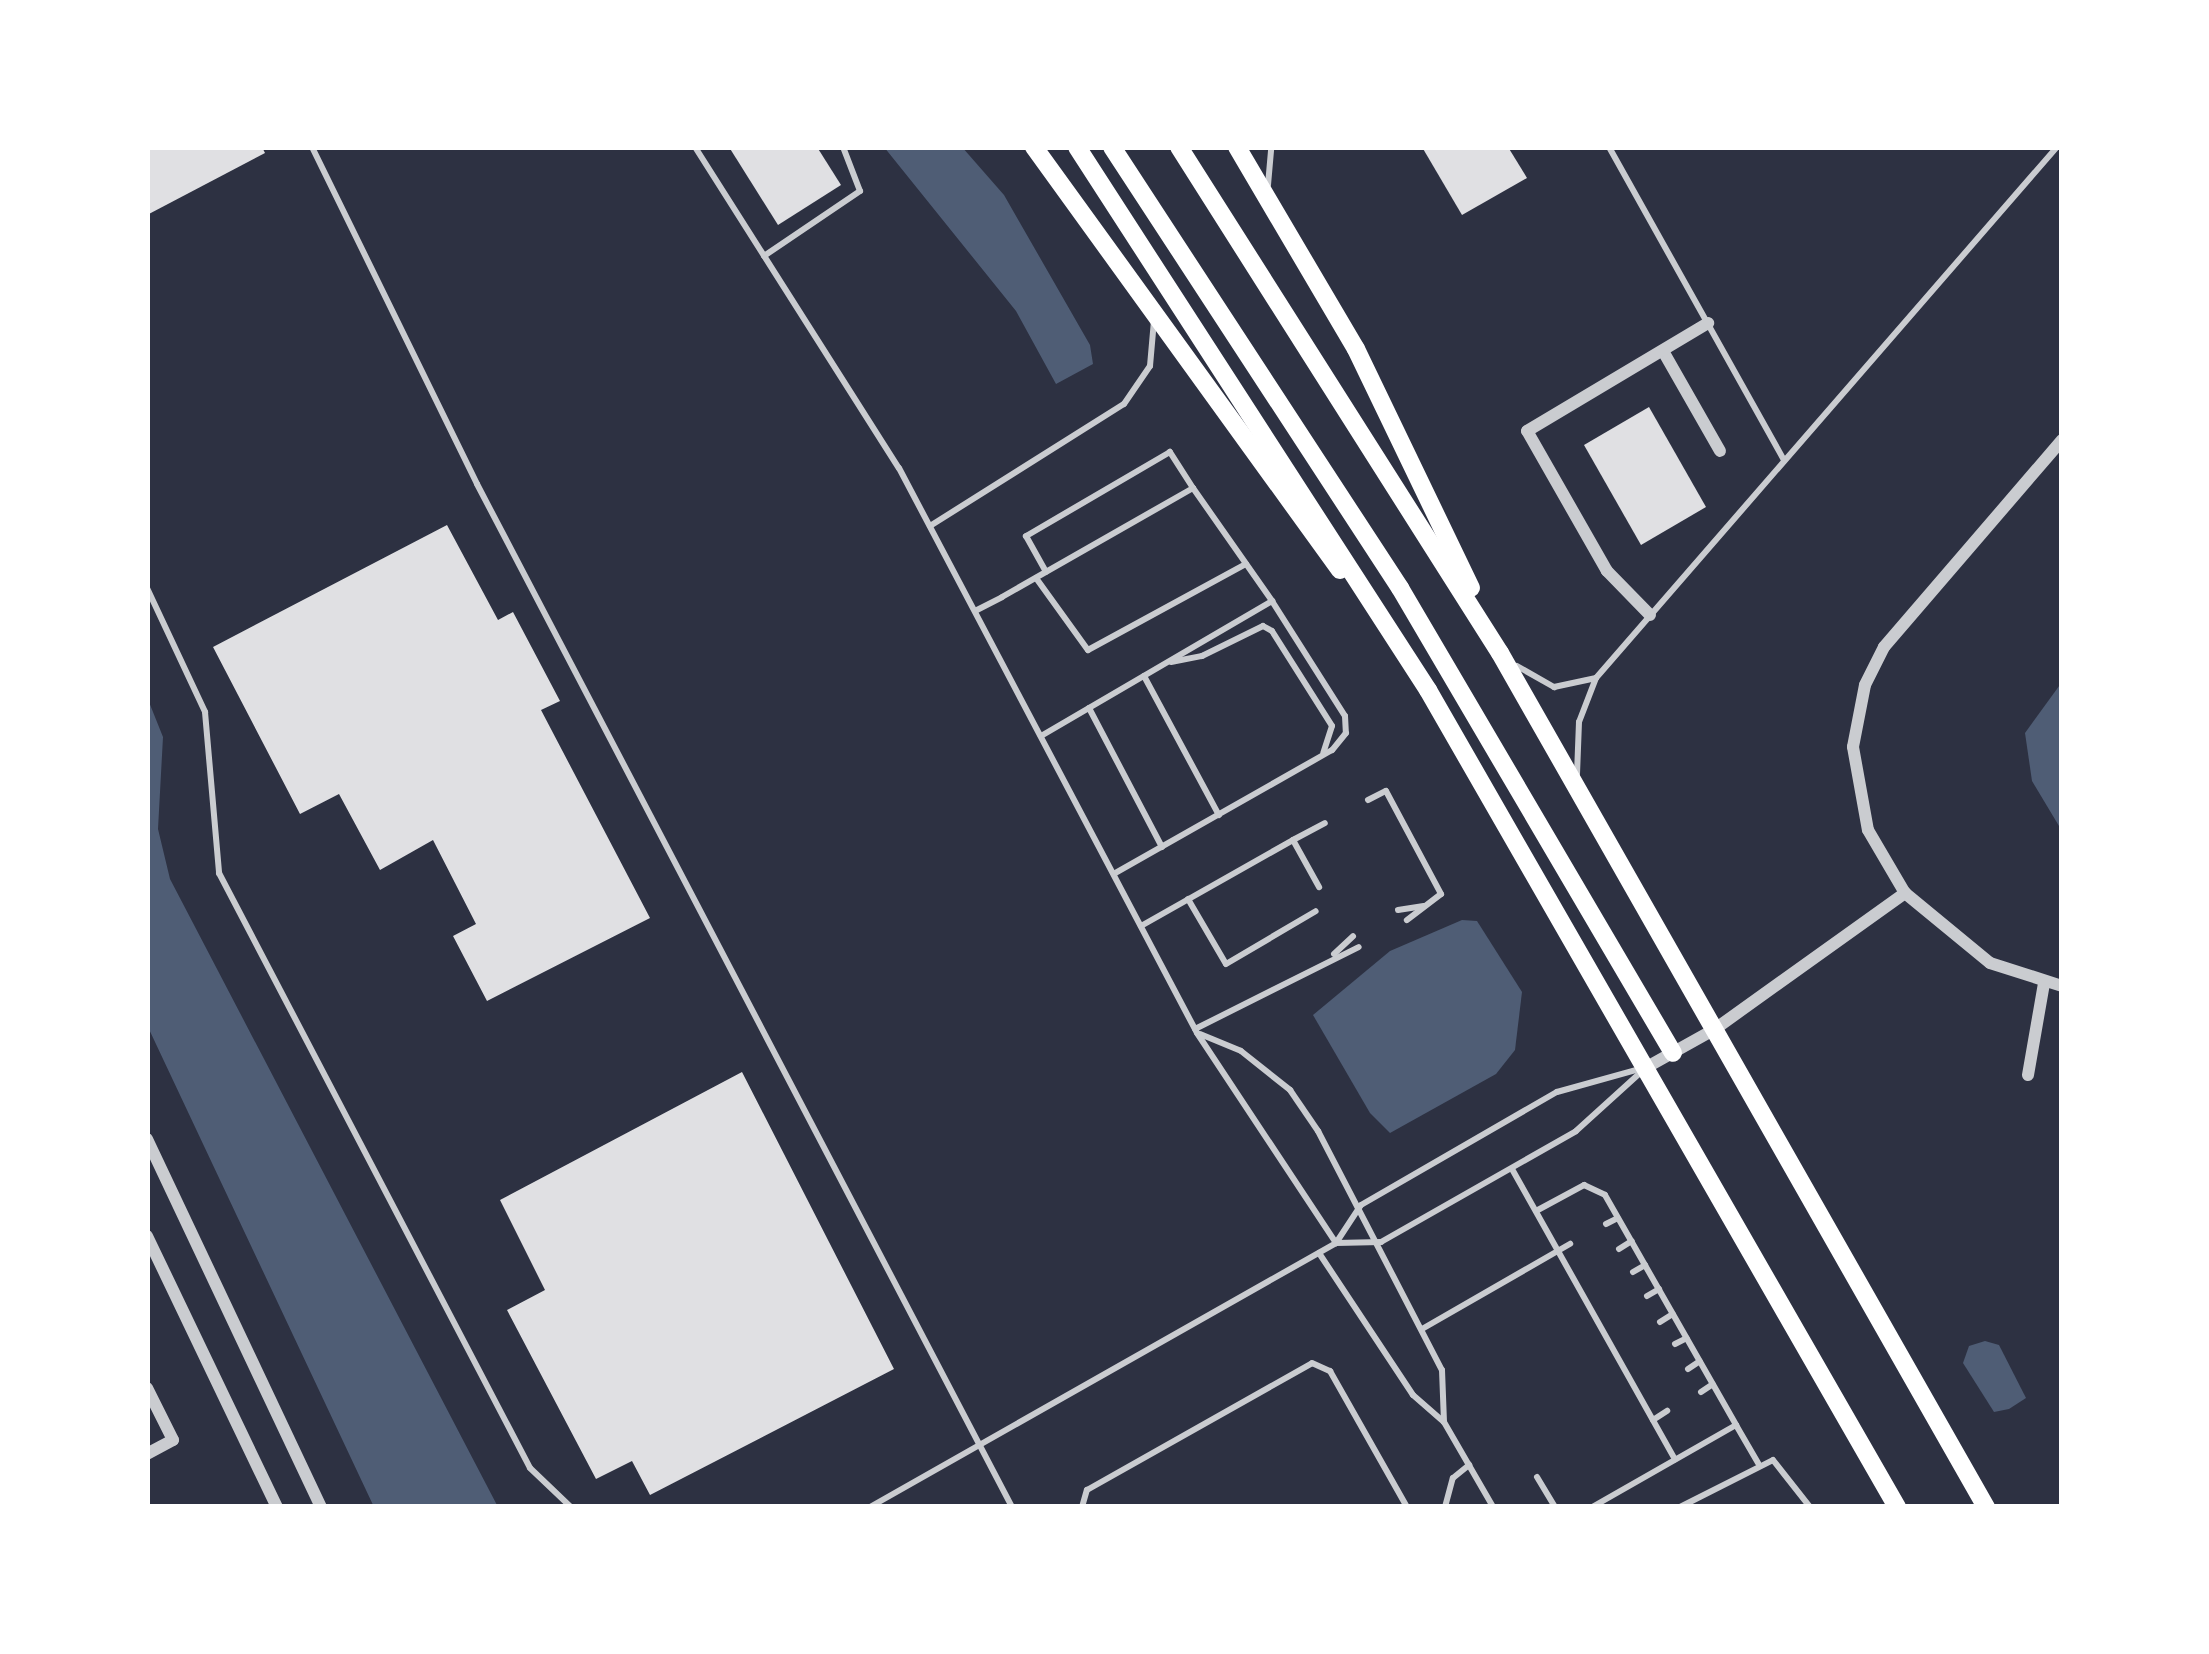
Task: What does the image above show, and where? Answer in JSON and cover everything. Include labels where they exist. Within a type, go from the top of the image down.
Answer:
[{"type":"highway","points":[[1034,147],[1428,691]]},
{"type":"highway","points":[[1077,147],[1428,691],[1898,1507]]},
{"type":"highway","points":[[1112,147],[1388,569],[1673,1052]]},
{"type":"highway","points":[[1179,147],[1500,653],[1986,1507]]},
{"type":"highway","points":[[1237,147],[1377,391],[1500,653]]},
{"type":"street","points":[[1650,615],[1607,571],[1527,431],[1708,323]]},
{"type":"street","points":[[1663,351],[1720,451]]},
{"type":"street","points":[[2062,440],[1896,629],[1865,685],[1853,747],[1856,789],[1868,830],[1904,893],[1956,942],[2044,983],[2062,986]]},
{"type":"street","points":[[1647,1067],[1715,1029],[1904,893]]},
{"type":"street","points":[[2028,1076],[2044,983]]},
{"type":"street","points":[[147,1139],[321,1507]]},
{"type":"street","points":[[147,1236],[277,1507]]},
{"type":"street","points":[[147,1388],[173,1441],[147,1454]]},
{"type":"lane","points":[[312,147],[477,484],[1012,1507]]},
{"type":"lane","points":[[695,147],[930,526],[1196,1031],[1336,1243]]},
{"type":"lane","points":[[764,256],[860,190],[843,147]]},
{"type":"lane","points":[[1269,201],[1270,147]]},
{"type":"lane","points":[[1609,147],[1784,460]]},
{"type":"lane","points":[[1577,783],[1579,722],[1596,678],[2057,147]]},
{"type":"lane","points":[[930,526],[1124,404],[1150,367],[1154,316]]},
{"type":"lane","points":[[1046,572],[1026,536],[1170,452],[1346,716],[1346,733],[1322,756],[1114,874]]},
{"type":"lane","points":[[975,611],[1193,488]]},
{"type":"lane","points":[[1036,578],[1088,650],[1246,564]]},
{"type":"lane","points":[[147,588],[205,712],[219,873],[530,1468],[571,1507]]},
{"type":"lane","points":[[1041,736],[1272,601]]},
{"type":"lane","points":[[1166,663],[1202,656],[1262,626],[1272,631],[1332,726],[1322,756]]},
{"type":"lane","points":[[1500,653],[1554,687],[1596,678]]},
{"type":"lane","points":[[1144,676],[1219,815]]},
{"type":"lane","points":[[1089,708],[1162,848]]},
{"type":"lane","points":[[1368,800],[1386,791],[1441,894],[1407,920]]},
{"type":"lane","points":[[1141,926],[1325,823]]},
{"type":"lane","points":[[1294,840],[1319,887]]},
{"type":"lane","points":[[1189,898],[1226,964],[1316,911]]},
{"type":"lane","points":[[1398,910],[1425,906]]},
{"type":"lane","points":[[1331,956],[1353,936]]},
{"type":"lane","points":[[1196,1031],[1331,956],[1359,947]]},
{"type":"lane","points":[[1196,1031],[1241,1051],[1290,1090],[1361,1205],[1442,1370],[1444,1422]]},
{"type":"lane","points":[[870,1507],[1336,1243],[1381,1242],[1576,1131],[1647,1067]]},
{"type":"lane","points":[[1336,1243],[1361,1205],[1557,1092],[1647,1067]]},
{"type":"lane","points":[[1511,1168],[1675,1459]]},
{"type":"lane","points":[[1536,1211],[1584,1185],[1605,1195],[1758,1463]]},
{"type":"lane","points":[[1606,1224],[1618,1218]]},
{"type":"lane","points":[[1619,1249],[1632,1241]]},
{"type":"lane","points":[[1422,1329],[1570,1244]]},
{"type":"lane","points":[[1319,1252],[1413,1395],[1444,1422],[1493,1507]]},
{"type":"lane","points":[[1633,1272],[1645,1265]]},
{"type":"lane","points":[[1572,1276],[1584,1269]]},
{"type":"lane","points":[[1647,1296],[1659,1289]]},
{"type":"lane","points":[[1585,1300],[1598,1292]]},
{"type":"lane","points":[[1660,1322],[1673,1314]]},
{"type":"lane","points":[[1598,1322],[1611,1315]]},
{"type":"lane","points":[[1675,1344],[1687,1338]]},
{"type":"lane","points":[[1613,1348],[1626,1341]]},
{"type":"lane","points":[[1688,1369],[1700,1361]]},
{"type":"lane","points":[[1082,1507],[1088,1490],[1312,1363],[1330,1371],[1407,1507]]},
{"type":"lane","points":[[1626,1372],[1639,1364]]},
{"type":"lane","points":[[1701,1392],[1713,1384]]},
{"type":"lane","points":[[1640,1397],[1654,1389]]},
{"type":"lane","points":[[1653,1420],[1667,1411]]},
{"type":"lane","points":[[1592,1507],[1736,1425]]},
{"type":"lane","points":[[1680,1507],[1758,1463],[1786,1467],[1810,1507]]},
{"type":"lane","points":[[1445,1507],[1453,1478],[1469,1466]]},
{"type":"lane","points":[[1538,1477],[1555,1507]]},
{"type":"water","points":[[884,147],[962,147],[1004,195],[1090,345],[1093,364],[1056,384],[1016,311]]},
{"type":"water","points":[[2062,682],[2062,831],[2032,781],[2025,733]]},
{"type":"water","points":[[147,697],[163,737],[158,829],[170,879],[498,1507],[374,1507],[147,1025]]},
{"type":"water","points":[[1462,920],[1477,921],[1522,992],[1515,1050],[1496,1074],[1390,1133],[1370,1113],[1313,1015],[1390,951]]},
{"type":"water","points":[[1985,1341],[1999,1345],[2026,1398],[2009,1409],[1994,1412],[1963,1363],[1969,1346]]},
{"type":"building","points":[[147,147],[262,147],[265,153],[147,215]]},
{"type":"building","points":[[729,147],[817,147],[841,185],[778,225]]},
{"type":"building","points":[[1422,147],[1508,147],[1527,178],[1462,215]]},
{"type":"building","points":[[1649,407],[1706,507],[1641,545],[1584,445]]},
{"type":"building","points":[[447,525],[498,620],[513,612],[560,701],[541,710],[650,918],[487,1001],[453,936],[476,924],[433,840],[380,870],[339,794],[300,814],[213,647]]},
{"type":"building","points":[[742,1072],[894,1369],[650,1495],[632,1461],[596,1479],[507,1310],[545,1290],[500,1200]]}]
